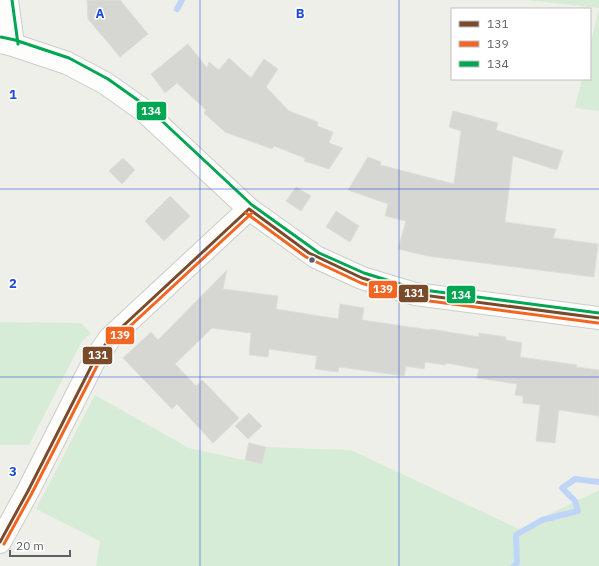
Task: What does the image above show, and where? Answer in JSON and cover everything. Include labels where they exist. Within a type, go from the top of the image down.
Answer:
[{"type":"street","points":[[7,0],[7,43],[67,63],[105,83],[143,110],[249,209],[309,253],[362,278],[415,294],[599,318]]},
{"type":"street","points":[[0,542],[28,491],[94,359],[110,338],[249,209]]},
{"type":"green space","points":[[526,0],[599,0],[599,8]]},
{"type":"green space","points":[[599,9],[599,111],[575,108],[582,80],[591,80],[591,41]]},
{"type":"green space","points":[[0,322],[81,323],[91,333],[82,341],[29,445],[0,445]]},
{"type":"green space","points":[[95,395],[189,448],[262,464],[266,447],[351,450],[519,529],[599,490],[599,566],[96,566],[100,541],[36,509]]},
{"type":"building","points":[[87,0],[120,0],[148,34],[120,57],[88,19]]},
{"type":"building","points":[[188,44],[207,68],[209,62],[219,70],[229,58],[251,78],[264,59],[278,69],[266,87],[289,111],[318,122],[317,126],[333,132],[329,143],[343,148],[329,169],[304,161],[305,158],[274,146],[272,149],[225,132],[204,113],[206,110],[177,83],[165,93],[151,74]]},
{"type":"building","points":[[453,111],[498,123],[496,130],[563,151],[557,170],[513,156],[505,222],[556,229],[553,238],[598,244],[594,277],[428,256],[398,249],[406,221],[385,216],[388,204],[348,190],[368,157],[381,162],[380,165],[454,184],[461,131],[449,127]]},
{"type":"building","points":[[123,158],[135,170],[122,184],[109,171]]},
{"type":"building","points":[[296,187],[311,196],[301,211],[286,201]]},
{"type":"building","points":[[170,196],[190,216],[164,241],[145,221]]},
{"type":"building","points":[[336,211],[359,226],[350,242],[326,227]]},
{"type":"building","points":[[227,270],[223,289],[278,296],[276,309],[338,319],[340,304],[364,308],[362,320],[479,337],[479,333],[506,337],[505,340],[522,343],[520,357],[577,365],[576,367],[599,370],[599,416],[559,410],[555,443],[536,441],[540,405],[523,403],[523,396],[515,395],[517,384],[477,378],[479,369],[446,363],[445,365],[425,362],[424,369],[406,366],[404,376],[339,367],[338,372],[315,369],[317,356],[269,349],[268,357],[249,355],[251,333],[212,328],[175,364],[196,386],[202,380],[239,418],[213,443],[177,404],[172,409],[123,358],[151,332],[158,340]]},
{"type":"building","points":[[249,413],[262,426],[248,439],[235,426]]},
{"type":"building","points":[[249,443],[266,447],[262,464],[245,460]]},
{"type":"waterway","points":[[177,9],[182,0]]},
{"type":"waterway","points":[[514,566],[517,563],[516,535],[542,520],[578,511],[575,501],[562,488],[575,479],[599,482]]},
{"type":"transit line","name":"134","points":[[12,0],[18,44]]},
{"type":"transit line","name":"134","points":[[1,37],[15,40],[69,58],[108,79],[146,106],[252,205],[319,253],[364,273],[416,289],[599,313]]},
{"type":"transit line","name":"131","points":[[249,209],[309,253],[362,278],[415,294],[599,318]]},
{"type":"transit line","name":"131","points":[[0,542],[28,491],[95,359],[110,338],[249,209]]},
{"type":"transit line","name":"139","points":[[246,213],[306,257],[361,283],[414,299],[598,323]]},
{"type":"transit line","name":"139","points":[[4,544],[32,493],[99,362],[114,341],[252,213]]}]
